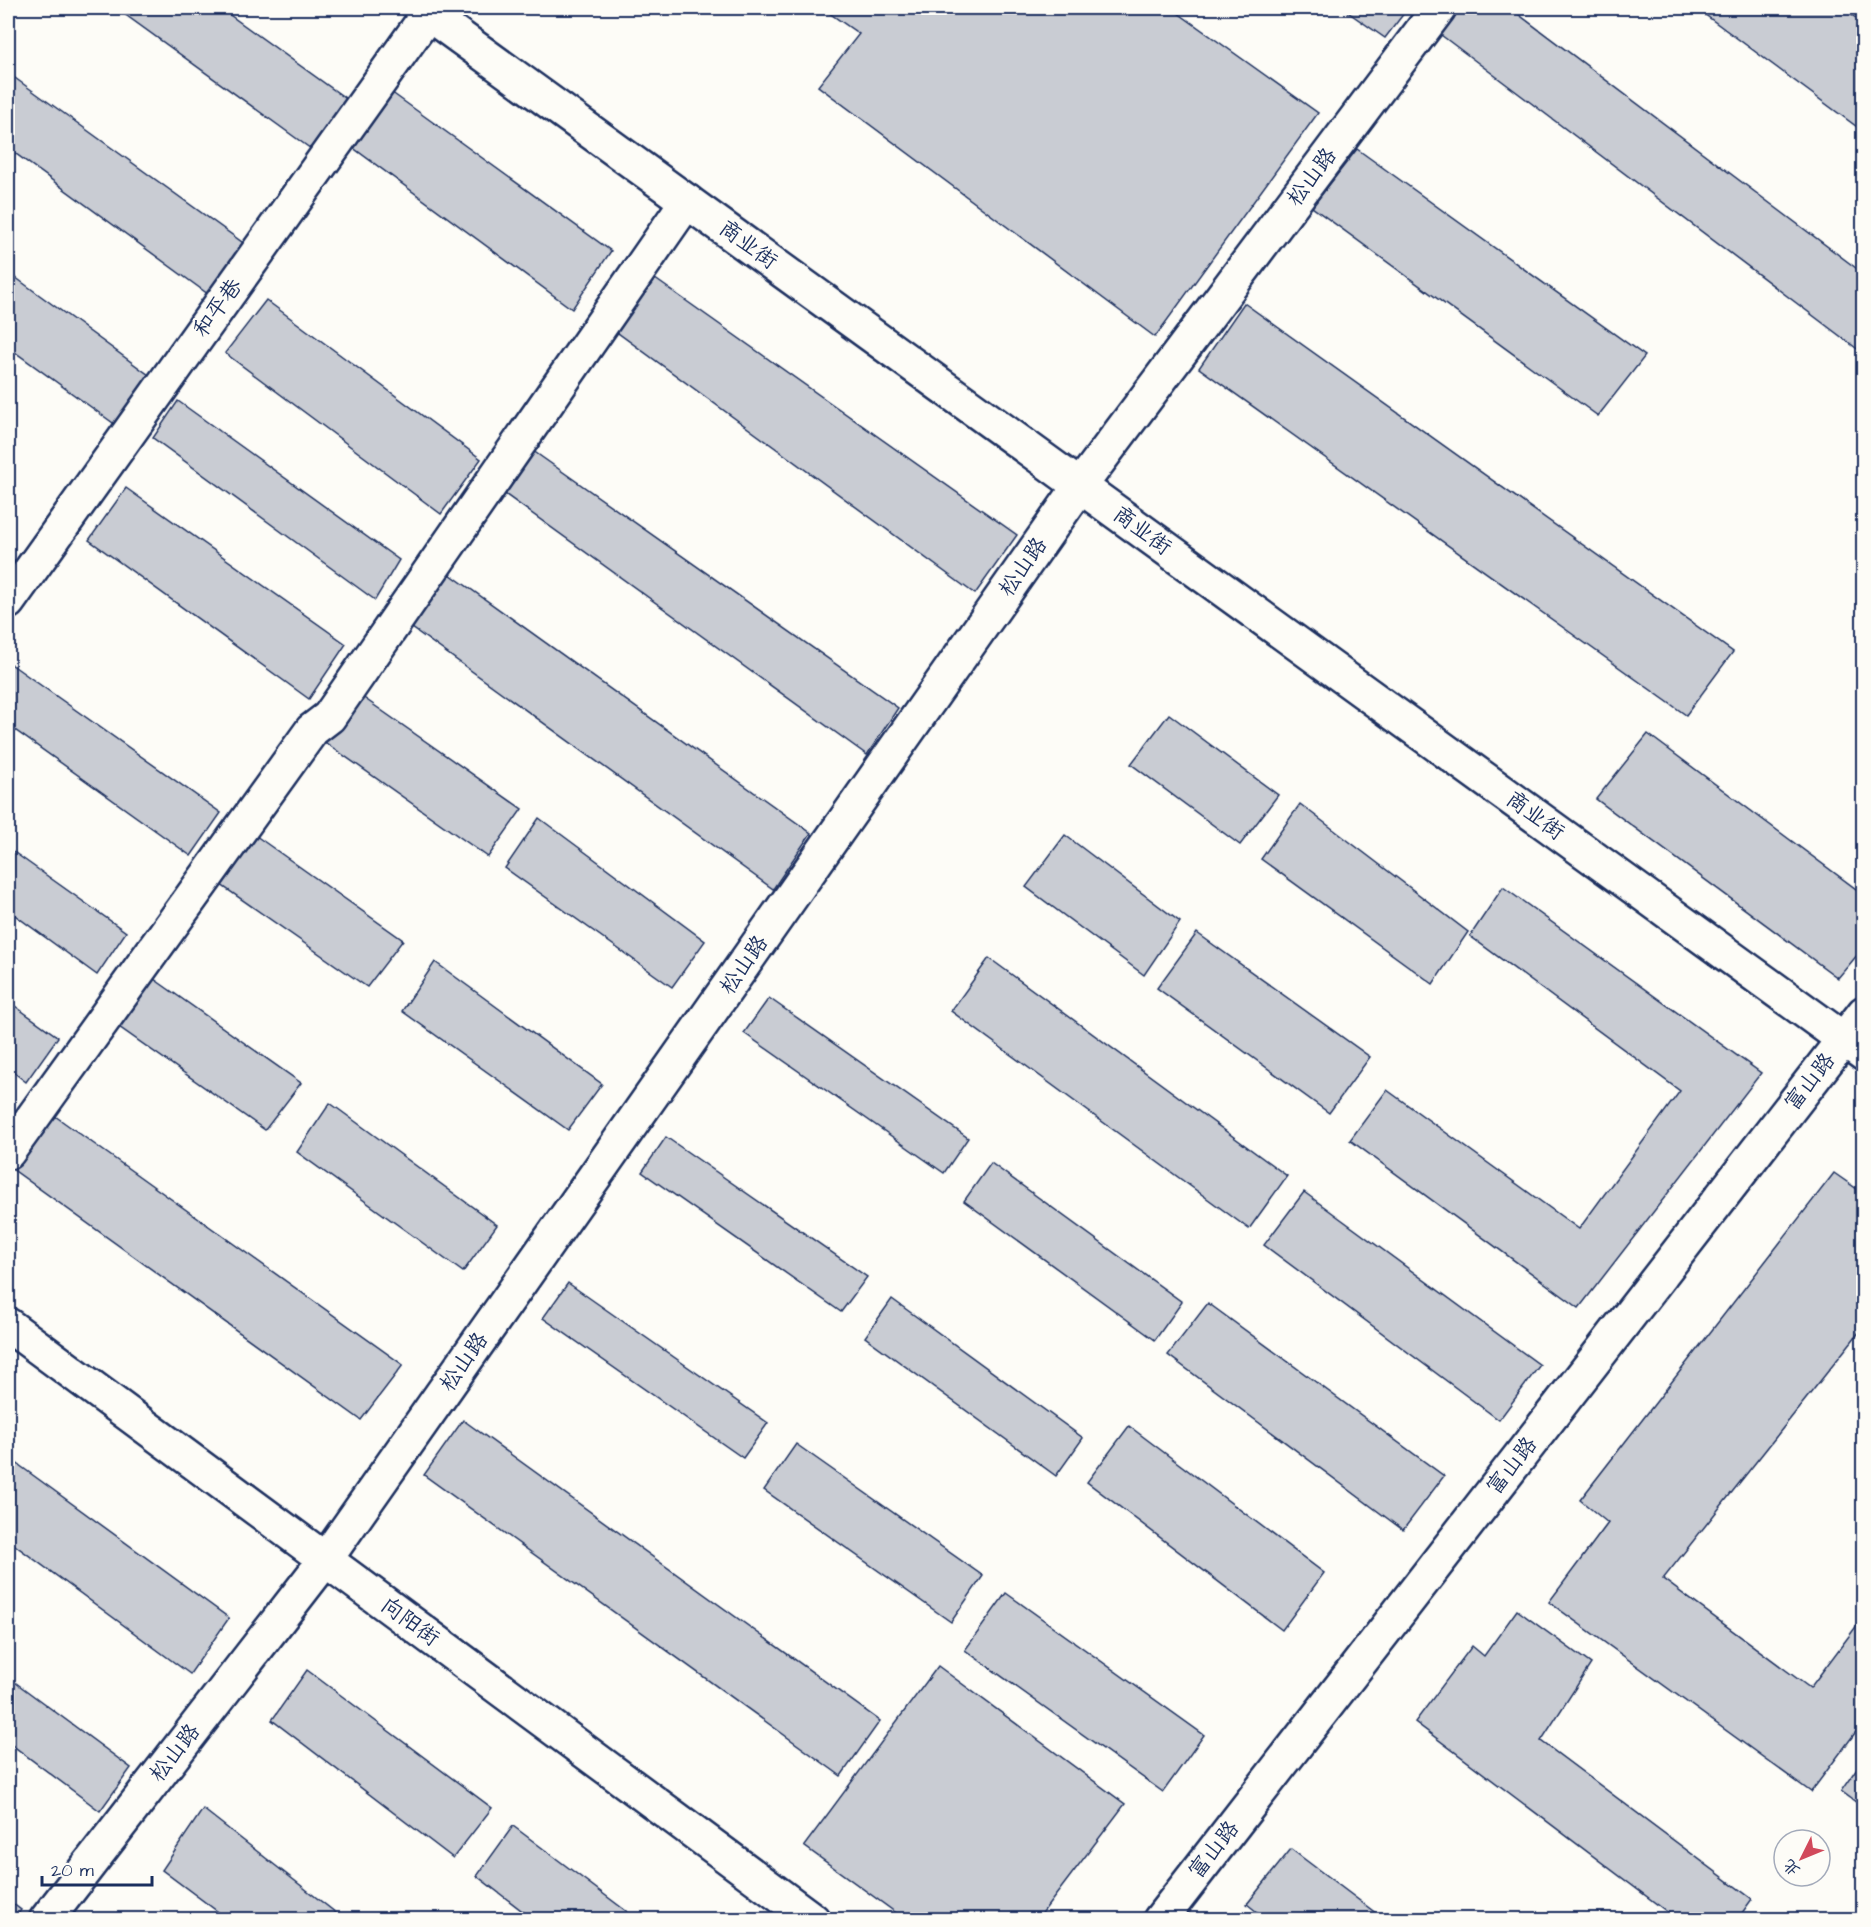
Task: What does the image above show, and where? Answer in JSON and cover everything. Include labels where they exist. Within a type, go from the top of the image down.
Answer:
[{"type":"street","name":"松山路","points":[[45,1920],[325,1560],[1080,486],[1439,8]]},
{"type":"street","name":"商业街","points":[[424,11],[1853,1047]]},
{"type":"street","name":"和平巷","points":[[8,602],[424,11]]},
{"type":"street","points":[[8,1152],[312,730],[329,717],[687,201]]},
{"type":"street","name":"富山路","points":[[1160,1920],[1853,1047],[1863,1012]]},
{"type":"street","name":"向阳街","points":[[8,1325],[813,1920]]},
{"type":"building","points":[[116,8],[220,8],[352,103],[318,154]]},
{"type":"building","points":[[822,8],[1171,8],[1318,113],[1155,337],[818,86],[859,34]]},
{"type":"building","points":[[1342,8],[1408,8],[1385,38]]},
{"type":"building","points":[[1451,8],[1510,8],[1864,274],[1864,354],[1433,29]]},
{"type":"building","points":[[1696,8],[1842,8],[1864,24],[1864,132]]},
{"type":"building","points":[[8,73],[246,245],[212,297],[8,148]]},
{"type":"building","points":[[391,92],[611,251],[572,309],[352,147]]},
{"type":"building","points":[[1357,149],[1645,356],[1598,416],[1312,207]]},
{"type":"building","points":[[644,271],[1017,535],[975,594],[603,322]]},
{"type":"building","points":[[8,272],[153,378],[120,428],[8,347]]},
{"type":"building","points":[[266,300],[481,459],[441,514],[225,353]]},
{"type":"building","points":[[1244,303],[1733,652],[1686,715],[1199,368]]},
{"type":"building","points":[[178,401],[399,560],[375,600],[153,438]]},
{"type":"building","points":[[519,441],[898,708],[867,755],[491,484]]},
{"type":"building","points":[[126,488],[346,644],[309,699],[89,540]]},
{"type":"building","points":[[433,562],[811,833],[773,889],[397,617]]},
{"type":"building","points":[[8,662],[221,813],[191,856],[8,725]]},
{"type":"building","points":[[351,689],[522,809],[488,857],[319,738]]},
{"type":"building","points":[[1169,714],[1278,795],[1240,845],[1131,764]]},
{"type":"building","points":[[1648,734],[1864,895],[1864,947],[1838,978],[1596,799]]},
{"type":"building","points":[[1300,804],[1468,932],[1433,984],[1261,859]]},
{"type":"building","points":[[539,818],[705,941],[672,987],[505,868]]},
{"type":"building","points":[[249,831],[403,940],[367,987],[214,880]]},
{"type":"building","points":[[1065,835],[1180,922],[1144,975],[1026,887]]},
{"type":"building","points":[[8,848],[126,932],[97,975],[8,910]]},
{"type":"building","points":[[1503,887],[1761,1073],[1579,1308],[1350,1140],[1387,1090],[1579,1229],[1680,1091],[1470,936]]},
{"type":"building","points":[[1197,933],[1370,1057],[1329,1113],[1157,988]]},
{"type":"building","points":[[989,958],[1287,1176],[1249,1229],[951,1011]]},
{"type":"building","points":[[435,962],[602,1084],[568,1130],[402,1011]]},
{"type":"building","points":[[147,974],[301,1083],[265,1130],[112,1022]]},
{"type":"building","points":[[769,998],[968,1138],[944,1173],[744,1033]]},
{"type":"building","points":[[8,1001],[58,1037],[26,1082],[8,1068]]},
{"type":"building","points":[[330,1103],[497,1225],[463,1272],[297,1152]]},
{"type":"building","points":[[48,1111],[403,1365],[361,1420],[8,1166]]},
{"type":"building","points":[[666,1137],[867,1277],[841,1312],[642,1172]]},
{"type":"building","points":[[991,1163],[1182,1302],[1155,1340],[964,1201]]},
{"type":"building","points":[[1834,1173],[1864,1194],[1864,1326],[1663,1579],[1810,1688],[1864,1616],[1864,1721],[1811,1792],[1549,1602],[1608,1523],[1580,1500]]},
{"type":"building","points":[[1304,1192],[1540,1365],[1499,1420],[1264,1245]]},
{"type":"building","points":[[568,1283],[768,1423],[743,1458],[543,1318]]},
{"type":"building","points":[[892,1299],[1083,1438],[1056,1476],[865,1337]]},
{"type":"building","points":[[1208,1303],[1444,1476],[1403,1530],[1168,1355]]},
{"type":"building","points":[[463,1420],[880,1721],[841,1776],[424,1475]]},
{"type":"building","points":[[1129,1426],[1324,1573],[1282,1630],[1087,1482]]},
{"type":"building","points":[[796,1444],[983,1576],[951,1622],[764,1490]]},
{"type":"building","points":[[8,1457],[229,1618],[190,1674],[8,1540]]},
{"type":"building","points":[[1006,1593],[1204,1735],[1163,1792],[965,1650]]},
{"type":"building","points":[[1517,1610],[1591,1664],[1541,1741],[1752,1899],[1737,1920],[1678,1920],[1415,1722],[1472,1646],[1484,1656]]},
{"type":"building","points":[[938,1666],[1125,1804],[1037,1920],[906,1920],[804,1846]]},
{"type":"building","points":[[307,1670],[492,1808],[453,1858],[272,1720]]},
{"type":"building","points":[[8,1677],[131,1768],[100,1811],[8,1742]]},
{"type":"building","points":[[1864,1758],[1864,1808],[1841,1791]]},
{"type":"building","points":[[203,1809],[345,1920],[229,1920],[162,1870]]},
{"type":"building","points":[[513,1826],[638,1920],[534,1920],[477,1876]]},
{"type":"building","points":[[1291,1849],[1385,1920],[1267,1920],[1247,1904]]},
{"type":"building","points":[[8,1900],[21,1910],[14,1920],[8,1920]]}]
